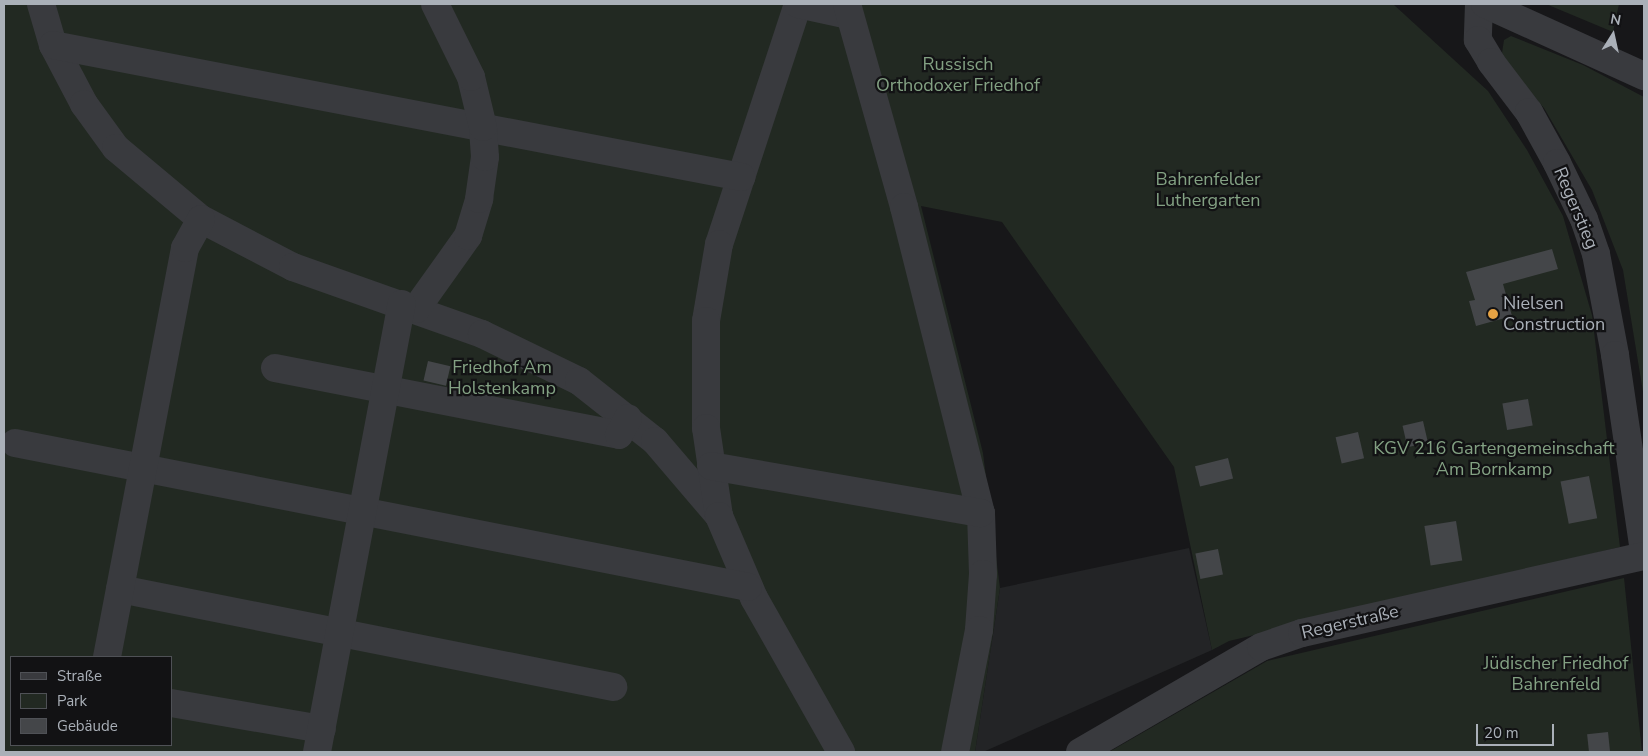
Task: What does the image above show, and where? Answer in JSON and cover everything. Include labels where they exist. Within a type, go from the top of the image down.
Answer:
[{"type":"street","points":[[41,4],[53,45],[84,104],[116,148],[201,220],[293,267],[482,334],[579,381],[655,441],[719,516]]},
{"type":"street","points":[[172,703],[319,741],[362,511],[387,390],[409,307],[468,236],[479,199],[485,157],[483,127],[471,77],[435,4]]},
{"type":"street","points":[[841,752],[748,586],[719,516],[706,428],[706,321],[719,244],[798,4],[848,9],[904,207],[981,513],[984,574],[979,630],[954,752]]},
{"type":"street","name":"Regerstieg","points":[[1479,4],[1478,40],[1491,62],[1529,112],[1557,162],[1584,219],[1596,254],[1616,355],[1644,552]]},
{"type":"street","points":[[1485,4],[1644,76]]},
{"type":"street","points":[[53,45],[741,176]]},
{"type":"street","points":[[107,656],[185,248],[201,220]]},
{"type":"street","points":[[275,368],[619,435],[628,418]]},
{"type":"street","points":[[15,443],[748,586]]},
{"type":"street","points":[[711,466],[981,513]]},
{"type":"street","name":"Regerstraße","points":[[1080,752],[1260,647],[1302,633],[1644,556]]},
{"type":"street","points":[[120,589],[613,687]]},
{"type":"shaded area","points":[[1189,548],[1212,650],[983,752],[975,752],[1000,588]]},
{"type":"green space","name":"Friedhof Am Holstenkamp","points":[[4,4],[1393,4],[1488,91],[1527,150],[1563,216],[1592,315],[1620,547],[1229,641],[1212,650],[1174,467],[1002,222],[921,206],[983,453],[1000,588],[975,752],[4,752]]},
{"type":"green space","points":[[1546,4],[1619,4],[1613,32]]},
{"type":"green space","points":[[1511,36],[1583,65],[1644,97],[1644,398],[1623,270],[1592,190],[1544,108],[1509,68],[1502,53],[1504,40]]},
{"type":"green space","name":"Jüdischer Friedhof Bahrenfeld","points":[[1624,578],[1642,752],[1109,752],[1267,661]]},
{"type":"building","points":[[1552,249],[1558,269],[1503,284],[1512,316],[1476,326],[1469,301],[1475,300],[1466,272]]},
{"type":"building","points":[[428,361],[450,366],[446,386],[424,380]]},
{"type":"building","points":[[1528,399],[1533,426],[1507,430],[1502,404]]},
{"type":"building","points":[[1423,421],[1428,442],[1407,447],[1403,426]]},
{"type":"building","points":[[1358,432],[1364,458],[1342,463],[1336,437]]},
{"type":"building","points":[[1228,458],[1233,478],[1200,487],[1195,466]]},
{"type":"building","points":[[1589,476],[1597,518],[1569,524],[1561,482]]},
{"type":"building","points":[[1456,521],[1462,561],[1431,566],[1424,526]]},
{"type":"building","points":[[1218,549],[1223,575],[1200,579],[1195,553]]},
{"type":"building","points":[[1608,732],[1610,752],[1589,752],[1587,734]]},
{"type":"place","name":"Nielsen Construction","points":[[1493,314]]},
{"type":"park label","name":"Russisch Orthodoxer Friedhof","points":[[958,75]]},
{"type":"park label","name":"Bahrenfelder Luthergarten","points":[[1208,190]]},
{"type":"park label","name":"KGV 216 Gartengemeinschaft Am Bornkamp","points":[[1494,459]]}]
